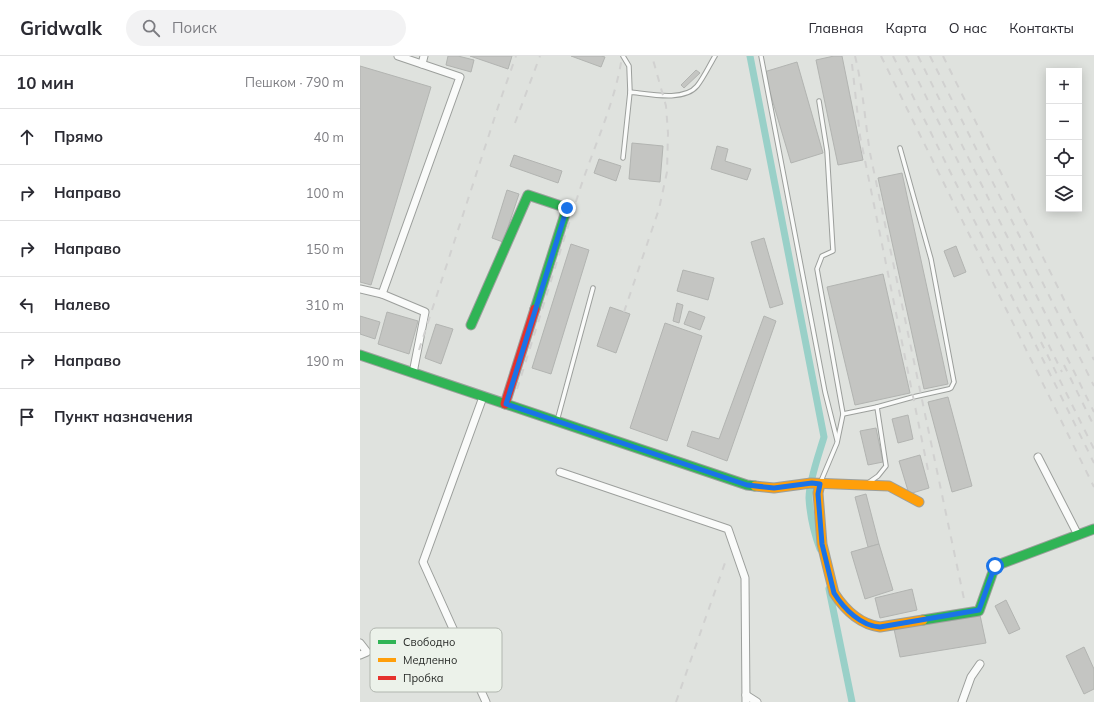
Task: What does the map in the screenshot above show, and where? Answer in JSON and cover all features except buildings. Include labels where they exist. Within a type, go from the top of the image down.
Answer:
[{"type":"street","points":[[382,294],[460,77],[398,56]]},
{"type":"street","points":[[422,64],[424,56]]},
{"type":"street","points":[[471,325],[528,195],[567,208],[506,404]]},
{"type":"street","points":[[360,288],[382,294],[425,312],[413,373]]},
{"type":"street","points":[[360,355],[747,485],[774,488],[812,483],[889,486],[919,502]]},
{"type":"street","points":[[453,628],[423,562],[483,397]]},
{"type":"street","points":[[1038,457],[1078,535]]},
{"type":"street","points":[[560,472],[728,529],[745,578],[746,699],[757,702]]},
{"type":"street","points":[[820,484],[818,494],[822,544],[834,593],[838,600],[850,612],[866,624],[873,627],[979,610],[995,566],[1094,529]]},
{"type":"street","points":[[360,643],[367,652],[360,655]]},
{"type":"street","points":[[962,702],[971,677],[980,664]]},
{"type":"street","points":[[482,692],[486,702]]},
{"type":"lane","points":[[622,56],[629,66],[630,92],[623,158]]},
{"type":"lane","points":[[630,92],[663,96],[687,94],[696,87],[715,56]]},
{"type":"lane","points":[[761,56],[825,392],[837,443]]},
{"type":"lane","points":[[819,101],[827,151],[833,251],[822,256],[817,269],[843,414],[837,443],[820,484]]},
{"type":"lane","points":[[843,414],[878,407],[913,396],[949,389],[954,382],[931,259],[900,148]]},
{"type":"lane","points":[[557,422],[593,288]]},
{"type":"lane","points":[[864,486],[878,476],[886,466],[878,407]]},
{"type":"waterway","points":[[750,56],[824,437],[809,491],[810,511],[820,549]]},
{"type":"waterway","points":[[829,589],[852,702]]},
{"type":"railway","points":[[419,350],[516,56]]},
{"type":"railway","points":[[515,123],[540,56]]},
{"type":"railway","points":[[517,389],[581,186],[610,105],[622,56]]},
{"type":"railway","points":[[624,312],[659,209],[667,172],[668,133],[666,106],[652,56]]},
{"type":"railway","points":[[855,56],[862,92],[870,153],[964,599]]},
{"type":"railway","points":[[881,56],[1094,487]]},
{"type":"railway","points":[[893,56],[1094,463]]},
{"type":"railway","points":[[906,56],[1062,372]]},
{"type":"railway","points":[[918,56],[1094,412]]},
{"type":"railway","points":[[930,56],[1094,386]]},
{"type":"railway","points":[[943,56],[1094,360]]},
{"type":"railway","points":[[852,64],[860,136],[928,470]]},
{"type":"railway","points":[[1041,342],[1094,449]]},
{"type":"railway","points":[[1064,365],[1094,426]]},
{"type":"railway","points":[[676,702],[726,560]]},
{"type":"traffic: fast","points":[[471,325],[528,195],[567,208],[535,309]]},
{"type":"traffic: fast","points":[[360,355],[747,485],[755,486]]},
{"type":"traffic: fast","points":[[923,620],[979,611],[995,566],[1094,529]]},
{"type":"traffic: slow","points":[[755,486],[774,488],[811,483],[889,486],[919,502]]},
{"type":"traffic: slow","points":[[820,484],[818,493],[822,544],[834,593],[838,599],[853,615],[866,623],[880,627],[923,620]]},
{"type":"traffic: jam","points":[[505,404],[535,309]]},
{"type":"route","points":[[567,208],[506,404],[747,485],[760,488],[774,488],[793,487],[812,483],[820,484],[818,494],[822,544],[834,593],[838,600],[850,612],[866,624],[873,627],[979,610],[995,566]]}]
